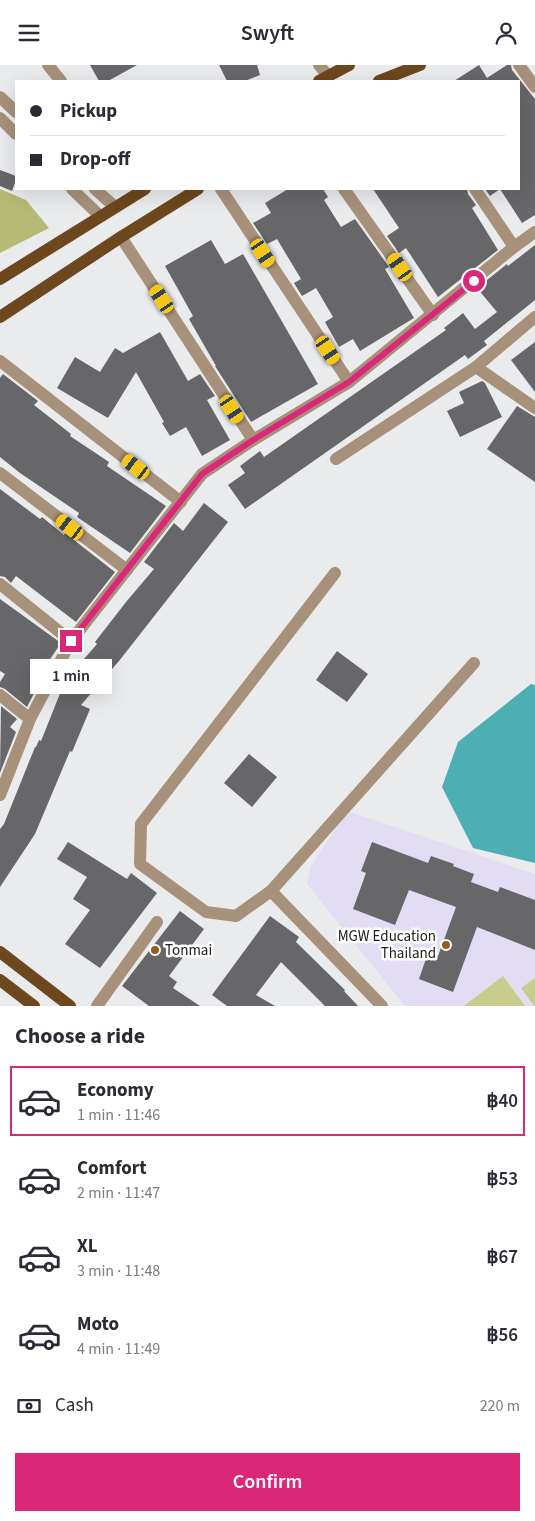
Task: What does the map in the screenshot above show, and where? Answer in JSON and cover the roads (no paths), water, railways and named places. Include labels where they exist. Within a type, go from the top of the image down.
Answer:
[{"type":"main road","points":[[323,79],[349,65]]},
{"type":"main road","points":[[384,80],[399,77],[420,65]]},
{"type":"main road","points":[[0,279],[143,190]]},
{"type":"main road","points":[[0,317],[196,190]]},
{"type":"main road","points":[[0,952],[70,1006]]},
{"type":"main road","points":[[0,980],[34,1006]]},
{"type":"street","points":[[48,65],[61,80]]},
{"type":"street","points":[[319,65],[323,79]]},
{"type":"street","points":[[519,65],[535,87]]},
{"type":"street","points":[[0,97],[15,112]]},
{"type":"street","points":[[0,118],[15,133]]},
{"type":"street","points":[[73,190],[100,216]]},
{"type":"street","points":[[96,190],[115,207]]},
{"type":"street","points":[[222,190],[349,382]]},
{"type":"street","points":[[345,190],[433,315]]},
{"type":"street","points":[[476,190],[514,247]]},
{"type":"street","points":[[0,795],[30,719],[71,641],[202,474],[253,440],[349,382],[514,247],[535,232]]},
{"type":"street","points":[[121,237],[253,440]]},
{"type":"street","points":[[336,459],[476,367],[535,317]]},
{"type":"street","points":[[0,361],[181,502]]},
{"type":"street","points":[[476,367],[535,408]]},
{"type":"street","points":[[0,473],[127,570]]},
{"type":"street","points":[[335,573],[141,824],[140,864],[206,912],[236,916],[272,891],[474,663]]},
{"type":"street","points":[[0,584],[71,641]]},
{"type":"street","points":[[0,695],[30,719]]},
{"type":"street","points":[[272,891],[382,1006]]},
{"type":"street","points":[[97,1006],[157,923]]},
{"type":"water","points":[[531,684],[535,685],[535,863],[473,848],[442,787],[458,742]]},
{"type":"place","name":"MGW Education Thailand","points":[[446,945]]},
{"type":"place","name":"Tonmai","points":[[155,950]]}]
